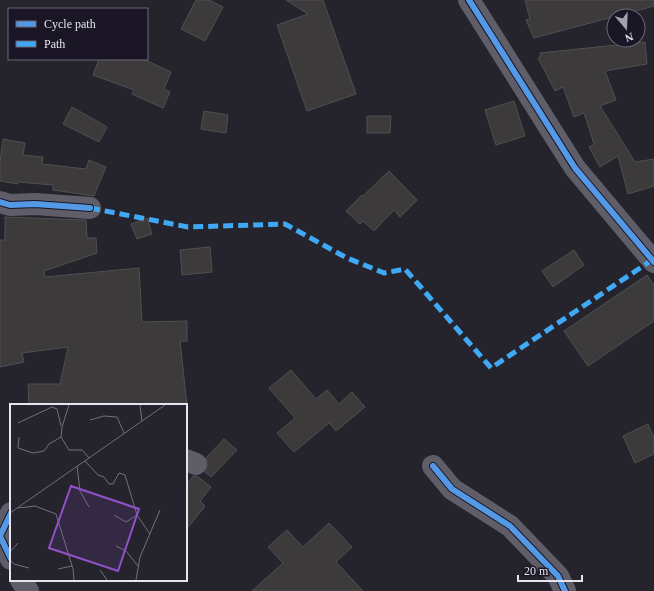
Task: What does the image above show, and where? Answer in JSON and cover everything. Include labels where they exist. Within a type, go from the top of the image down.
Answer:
[{"type":"street","points":[[468,0],[575,168],[654,262]]},
{"type":"street","points":[[0,202],[10,205],[35,204],[90,208]]},
{"type":"street","points":[[433,466],[452,489],[510,526],[558,576],[565,591]]},
{"type":"street","points":[[10,514],[0,536],[10,557]]},
{"type":"street","points":[[22,581],[28,591]]},
{"type":"building","points":[[196,0],[209,0],[223,7],[205,41],[181,29]]},
{"type":"building","points":[[286,0],[323,0],[356,94],[307,111],[277,25],[308,14]]},
{"type":"building","points":[[525,0],[654,0],[654,6],[646,8],[606,8],[606,19],[534,38],[526,20],[530,19]]},
{"type":"building","points":[[606,46],[606,48],[646,48],[647,64],[605,71],[616,100],[600,106],[635,162],[654,159],[654,186],[628,194],[618,156],[600,167],[589,147],[594,144],[584,113],[574,117],[563,87],[555,91],[538,58],[541,56],[540,53]]},
{"type":"building","points":[[99,60],[145,60],[171,72],[164,89],[170,92],[163,108],[132,94],[134,90],[93,75]]},
{"type":"building","points":[[514,101],[525,136],[496,145],[485,110]]},
{"type":"building","points":[[72,107],[107,127],[99,142],[63,124]]},
{"type":"building","points":[[204,111],[228,115],[226,133],[201,129]]},
{"type":"building","points":[[367,116],[391,116],[390,133],[367,133]]},
{"type":"building","points":[[3,139],[25,143],[23,155],[43,157],[42,164],[86,169],[89,160],[106,167],[94,196],[53,190],[53,185],[18,182],[18,184],[0,181],[0,161]]},
{"type":"building","points":[[389,171],[417,200],[400,217],[394,210],[374,231],[363,221],[360,224],[346,211]]},
{"type":"building","points":[[5,217],[86,220],[87,238],[96,238],[97,253],[44,271],[45,277],[139,268],[142,322],[187,321],[187,341],[180,341],[187,404],[29,404],[28,384],[60,384],[68,347],[22,353],[24,362],[0,367],[0,240],[5,240]]},
{"type":"building","points":[[147,218],[152,234],[137,239],[131,224]]},
{"type":"building","points":[[210,247],[212,272],[182,275],[180,250]]},
{"type":"building","points":[[574,250],[584,265],[553,287],[542,271]]},
{"type":"building","points":[[647,275],[654,285],[654,321],[588,366],[564,331]]},
{"type":"building","points":[[291,370],[316,399],[327,390],[339,404],[352,392],[365,407],[336,431],[329,423],[294,452],[277,433],[295,418],[269,388]]},
{"type":"building","points":[[648,424],[654,438],[654,454],[635,463],[623,436]]},
{"type":"building","points":[[224,439],[237,450],[211,477],[205,472],[208,463],[206,458]]},
{"type":"building","points":[[193,476],[197,476],[211,487],[200,501],[205,506],[187,529],[187,484]]},
{"type":"building","points":[[329,523],[352,547],[336,562],[363,591],[252,591],[283,563],[268,547],[287,530],[303,547]]},
{"type":"marked path","points":[[90,208],[188,227],[285,224],[347,258],[384,273],[405,269],[491,368],[652,260]]},
{"type":"cycle path","points":[[469,0],[575,168],[654,262]]},
{"type":"cycle path","points":[[0,202],[10,205],[35,204],[90,208]]},
{"type":"cycle path","points":[[433,466],[452,489],[510,526],[558,576],[565,591]]},
{"type":"cycle path","points":[[10,515],[0,536],[10,557]]}]
